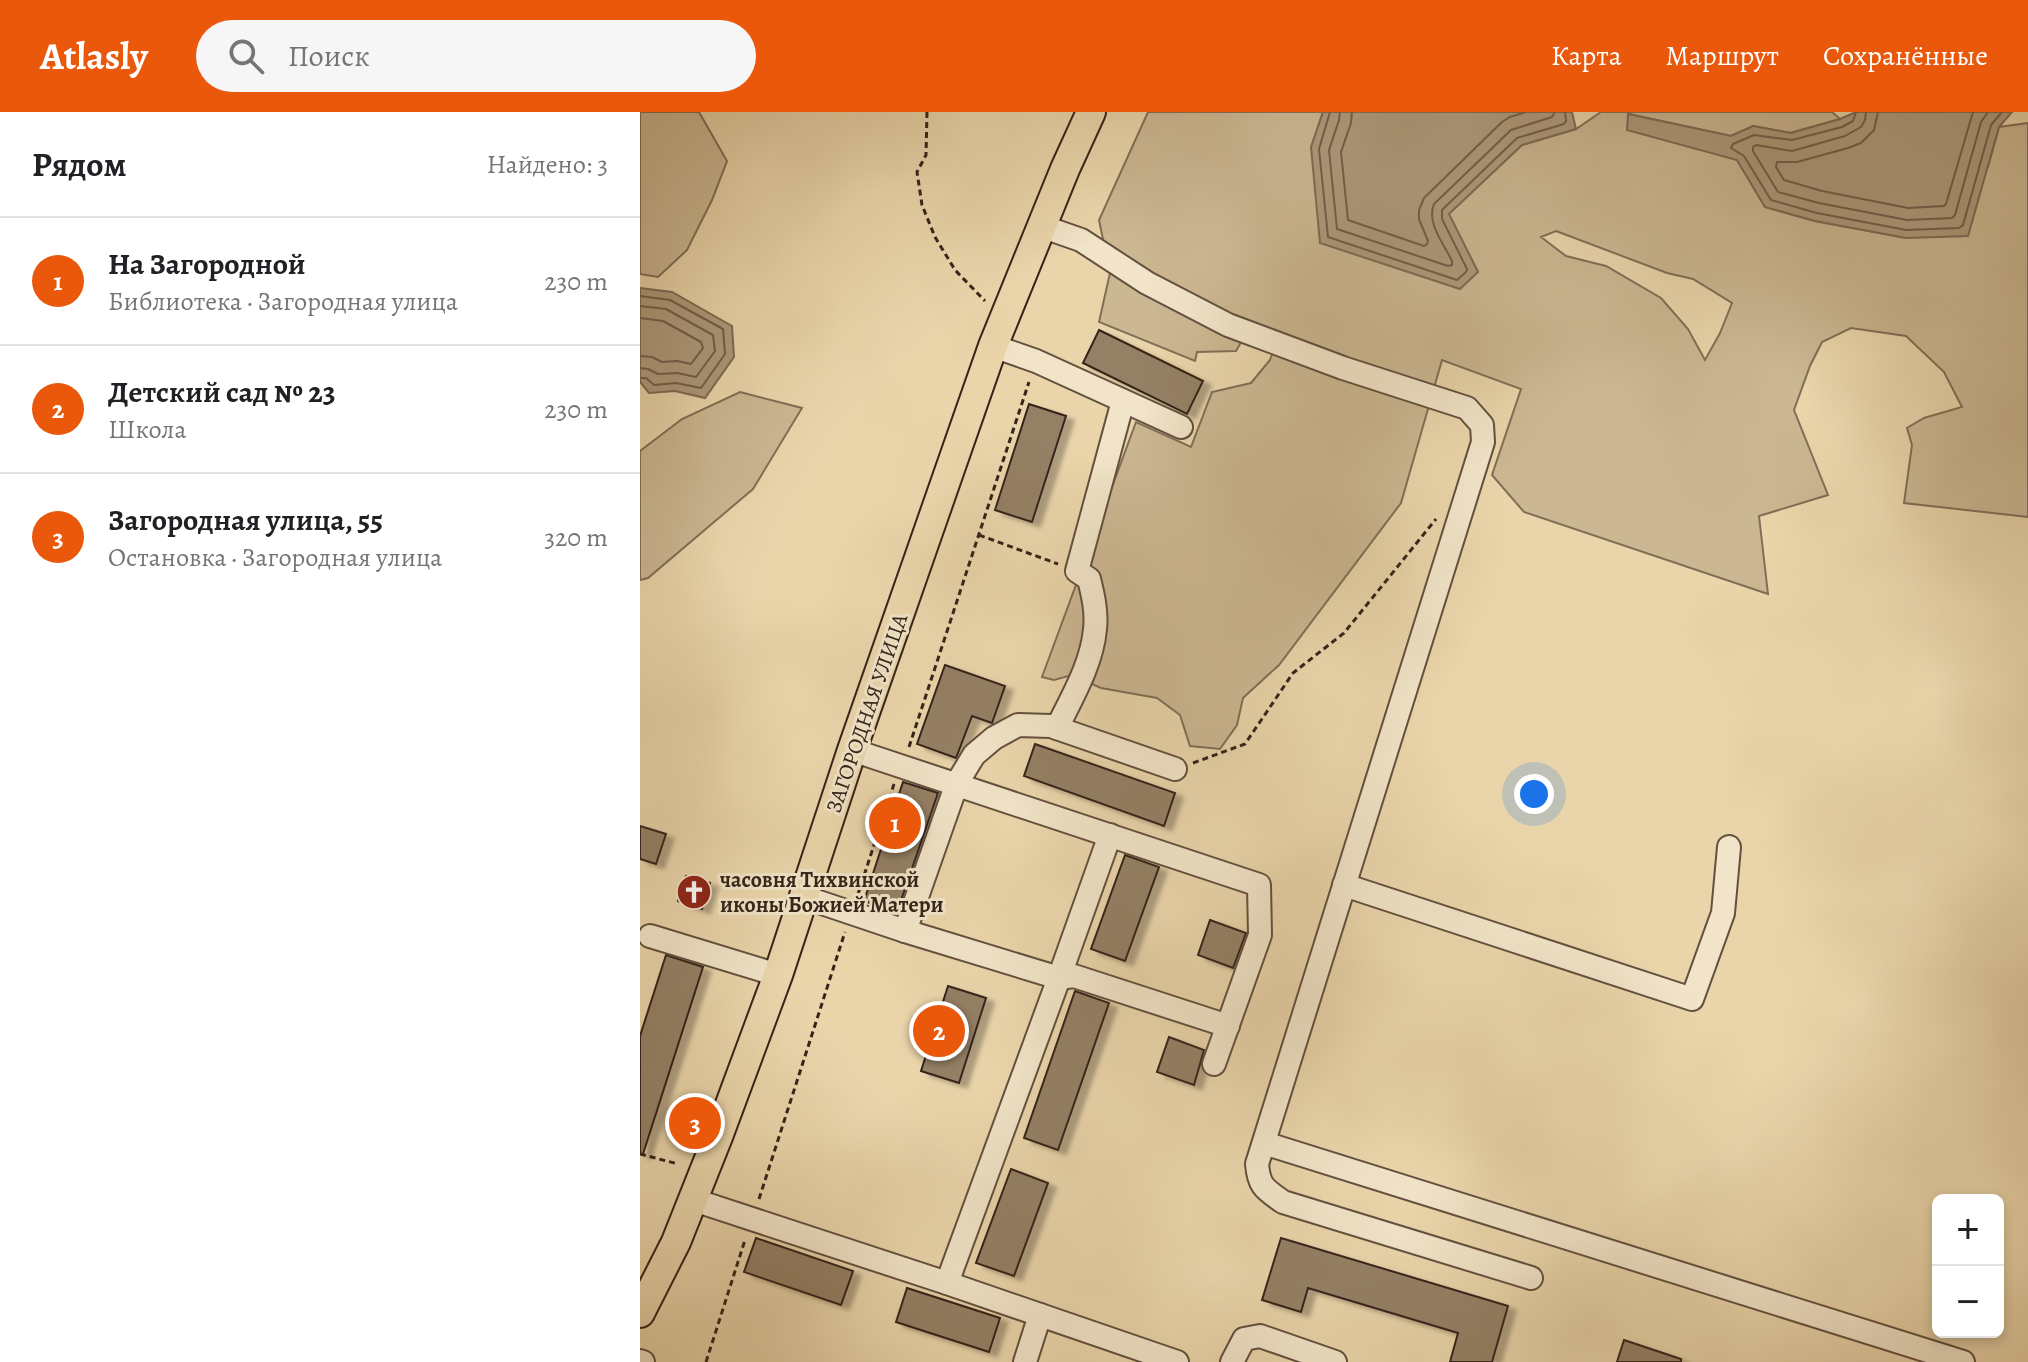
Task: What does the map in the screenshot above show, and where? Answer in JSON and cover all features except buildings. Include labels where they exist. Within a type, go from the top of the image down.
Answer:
[{"type":"main road","name":"ЗАГОРОДНАЯ УЛИЦА","points":[[640,1313],[694,1200],[778,975],[852,750],[993,346],[1091,112]]},
{"type":"lane","points":[[1041,226],[1081,240],[1147,283],[1228,325],[1343,368],[1467,408],[1482,425],[1483,442],[1257,1164],[1258,1179],[1267,1191],[1283,1202],[1531,1278]]},
{"type":"lane","points":[[993,346],[1036,361],[1181,427]]},
{"type":"lane","points":[[1057,728],[1087,662],[1095,629],[1089,579],[1077,571],[1123,401]]},
{"type":"lane","points":[[905,931],[957,783],[974,755],[994,738],[1018,725],[1051,726],[1175,769]]},
{"type":"lane","points":[[852,750],[1259,885],[1260,935],[1214,1064]]},
{"type":"lane","points":[[947,1283],[1110,835]]},
{"type":"lane","points":[[1344,885],[1692,999],[1723,913],[1729,847]]},
{"type":"lane","points":[[804,897],[1059,978],[1074,976],[1228,1026]]},
{"type":"lane","points":[[650,936],[778,975]]},
{"type":"lane","points":[[1264,1143],[1963,1362]]},
{"type":"lane","points":[[694,1200],[1040,1315],[1143,1357],[1177,1362]]},
{"type":"lane","points":[[1025,1362],[1040,1315]]},
{"type":"lane","points":[[1232,1362],[1244,1339],[1260,1336],[1335,1362]]},
{"type":"path","points":[[927,112],[926,155],[917,172],[922,205],[935,237],[955,270],[1004,319]]},
{"type":"path","points":[[706,1362],[851,913],[895,781],[903,766],[1036,361]]},
{"type":"path","points":[[1175,769],[1245,744],[1293,673],[1344,633],[1444,509],[1465,499]]},
{"type":"path","points":[[979,535],[1077,571]]},
{"type":"path","points":[[640,1154],[678,1164]]},
{"type":"shaded area","points":[[640,112],[699,112],[727,161],[687,250],[658,277],[640,274]]},
{"type":"shaded area","points":[[1148,112],[1323,112],[1311,148],[1478,272],[1448,214],[1522,145],[1576,129],[1601,112],[1832,112],[1840,119],[1790,133],[1753,126],[1731,136],[1629,114],[1737,160],[1765,207],[1815,221],[1906,238],[1988,167],[1999,127],[2028,123],[2028,517],[1904,503],[1912,445],[1907,428],[1924,418],[1962,407],[1944,372],[1906,336],[1851,328],[1822,342],[1794,410],[1828,495],[1759,516],[1768,594],[1524,512],[1492,475],[1521,389],[1442,360],[1401,503],[1279,665],[1243,698],[1237,725],[1220,749],[1190,746],[1180,715],[1157,698],[1101,688],[1072,675],[1054,680],[1042,677],[1136,422],[1191,447],[1212,392],[1251,383],[1270,360],[1278,337],[1251,325],[1236,351],[1197,352],[1195,361],[1099,322],[1110,273],[1099,220]],"holes":[[[1556,231],[1667,273],[1693,279],[1732,303],[1705,360],[1688,329],[1661,298],[1606,266],[1566,256],[1541,237]]]},
{"type":"shaded area","points":[[740,392],[802,408],[753,489],[648,578],[640,580],[640,451],[682,419]]},
{"type":"water","points":[[1323,112],[1572,112],[1576,129],[1522,145],[1449,214],[1478,272],[1460,289],[1320,243],[1311,147]]},
{"type":"water","points":[[1856,112],[2012,112],[1999,127],[1968,236],[1906,238],[1815,221],[1765,207],[1737,160],[1627,130],[1628,114],[1731,136],[1753,126],[1791,133]]},
{"type":"water","points":[[640,288],[672,292],[732,326],[734,357],[705,398],[675,391],[649,393],[640,382]]},
{"type":"place","name":"На Загородной","points":[[895,823]]},
{"type":"place","name":"часовня Тихвинской иконы Божией Матери","points":[[694,892]]},
{"type":"place","name":"Детский сад № 23","points":[[939,1031]]},
{"type":"place","name":"Загородная улица, 55","points":[[695,1123]]}]
